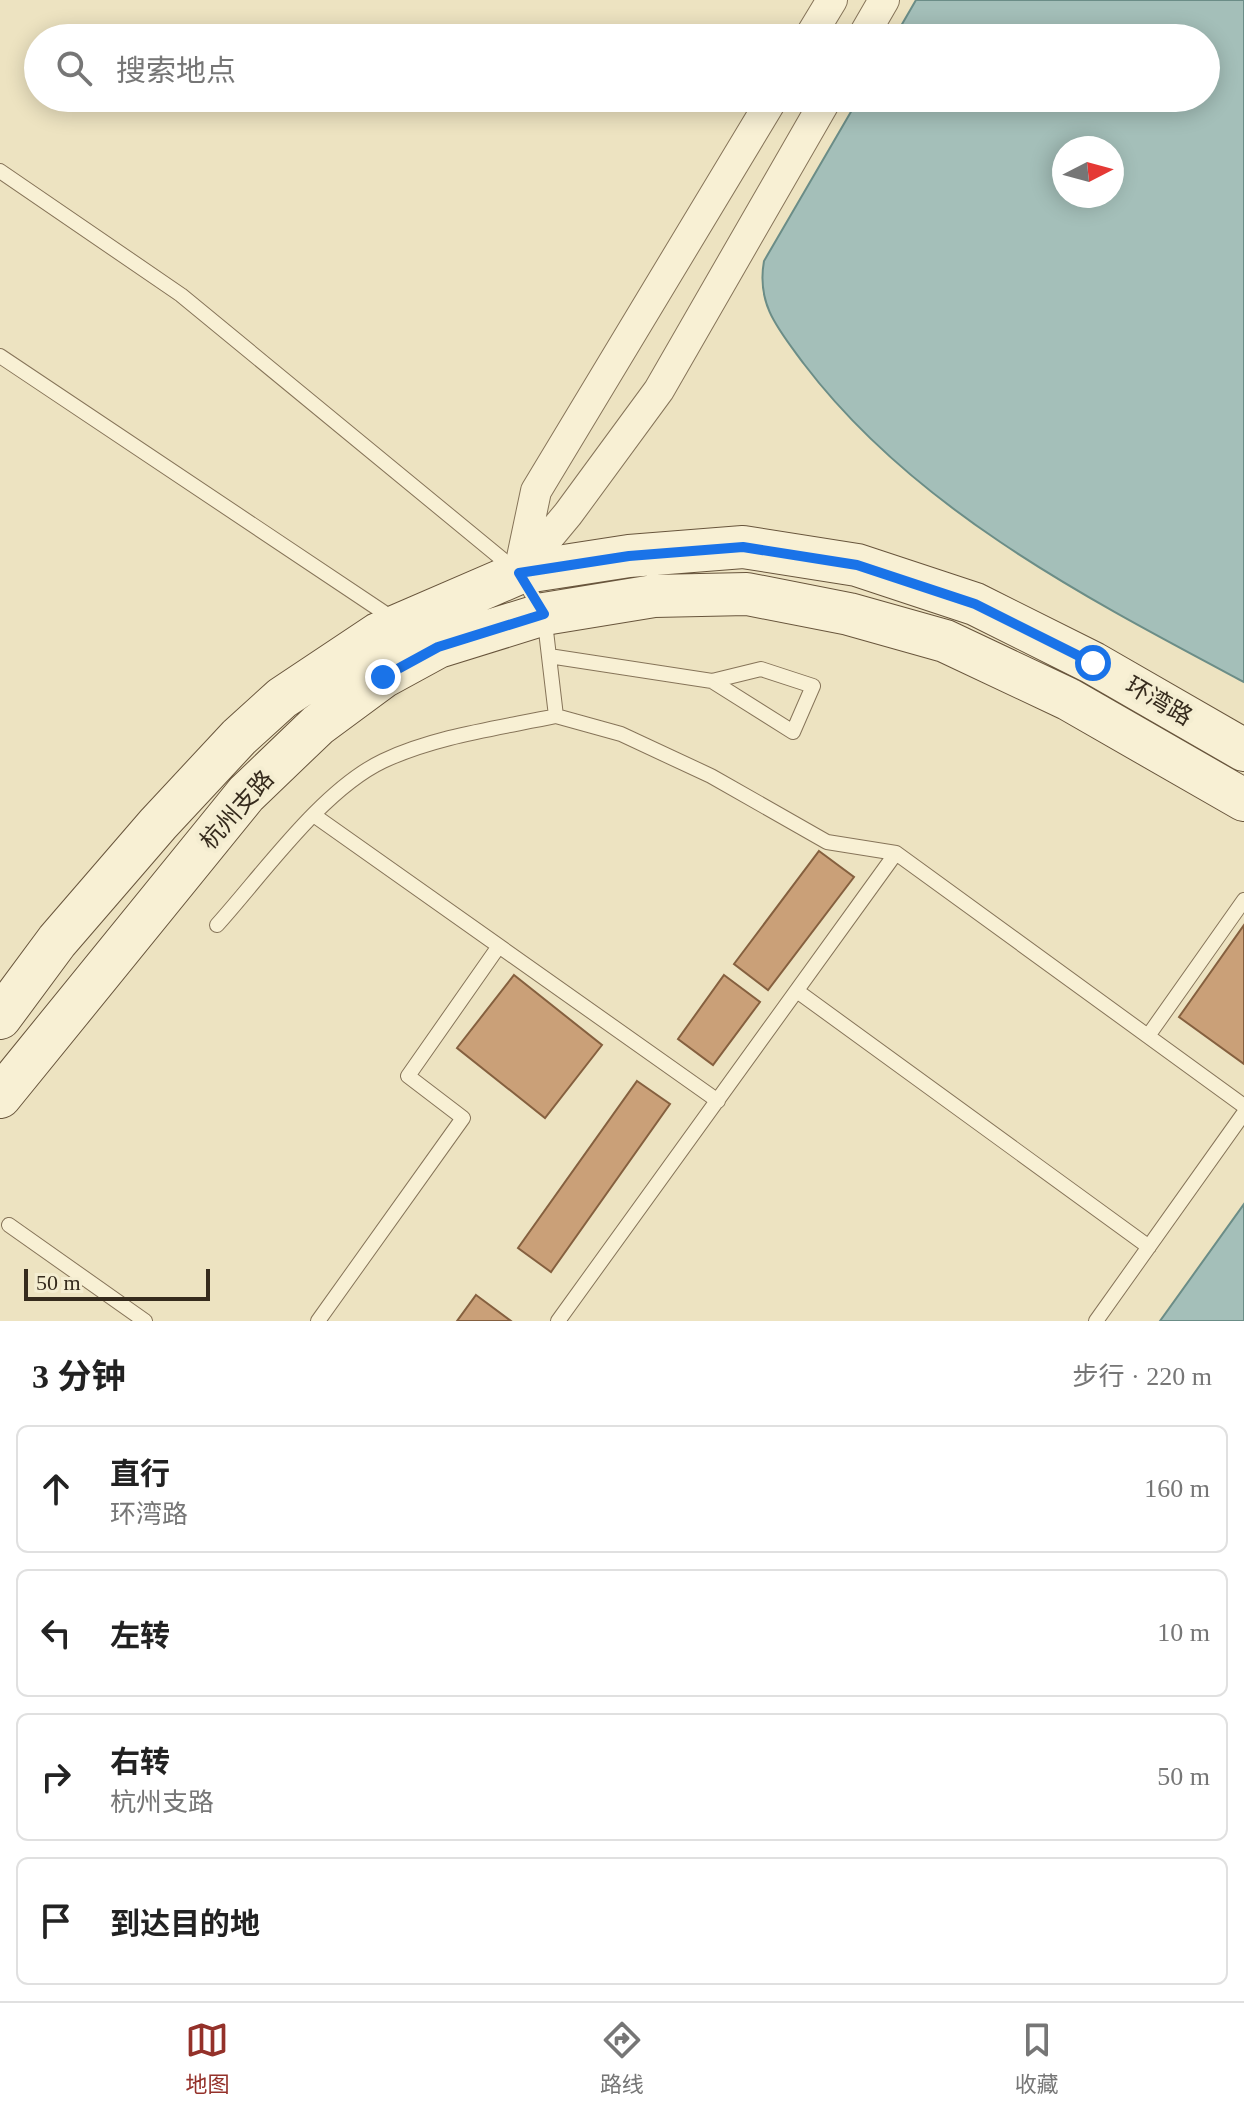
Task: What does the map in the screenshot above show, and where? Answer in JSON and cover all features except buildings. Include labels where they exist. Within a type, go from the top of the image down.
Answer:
[{"type":"main road","name":"环湾路","points":[[519,573],[629,556],[743,547],[857,565],[975,604],[1093,663],[1244,750]]},
{"type":"main road","name":"杭州支路","points":[[0,1018],[57,941],[239,737],[282,698],[378,634],[519,573]]},
{"type":"main road","name":"环湾路","points":[[544,614],[654,596],[747,594],[849,614],[945,641],[1068,699],[1244,800]]},
{"type":"main road","name":"杭州支路","points":[[0,1097],[246,794],[318,725],[383,677],[438,647],[544,614]]},
{"type":"street","points":[[817,24],[832,0]]},
{"type":"street","points":[[870,24],[884,0]]},
{"type":"street","points":[[519,573],[536,491],[765,112]]},
{"type":"street","points":[[519,573],[568,514],[659,390],[819,112]]},
{"type":"lane","points":[[0,171],[181,295],[519,573],[544,614],[556,716]]},
{"type":"lane","points":[[0,356],[402,625],[450,622]]},
{"type":"lane","points":[[465,620],[544,614]]},
{"type":"lane","points":[[549,656],[712,681],[761,669],[813,686],[793,732],[712,681]]},
{"type":"lane","points":[[217,925],[338,790],[383,761],[453,737],[556,716],[634,740],[711,776],[827,842],[896,853],[1244,1106]]},
{"type":"lane","points":[[315,816],[718,1101]]},
{"type":"lane","points":[[564,1319],[896,853]]},
{"type":"lane","points":[[1148,1036],[1244,900]]},
{"type":"lane","points":[[318,1321],[463,1118],[408,1076],[499,946]]},
{"type":"lane","points":[[797,991],[1149,1247]]},
{"type":"lane","points":[[1096,1321],[1244,1113]]},
{"type":"lane","points":[[9,1225],[145,1321]]},
{"type":"water","points":[[916,0],[1244,0],[1244,682],[1064,583],[950,506],[897,463],[848,416],[786,340],[767,304],[762,277],[764,261],[851,112],[1220,112],[1220,24],[902,24]]},
{"type":"water","points":[[1244,1204],[1244,1321],[1160,1321]]},
{"type":"route","points":[[383,677],[438,647],[544,614],[519,573],[629,556],[743,547],[857,565],[975,604],[1093,663]]}]
